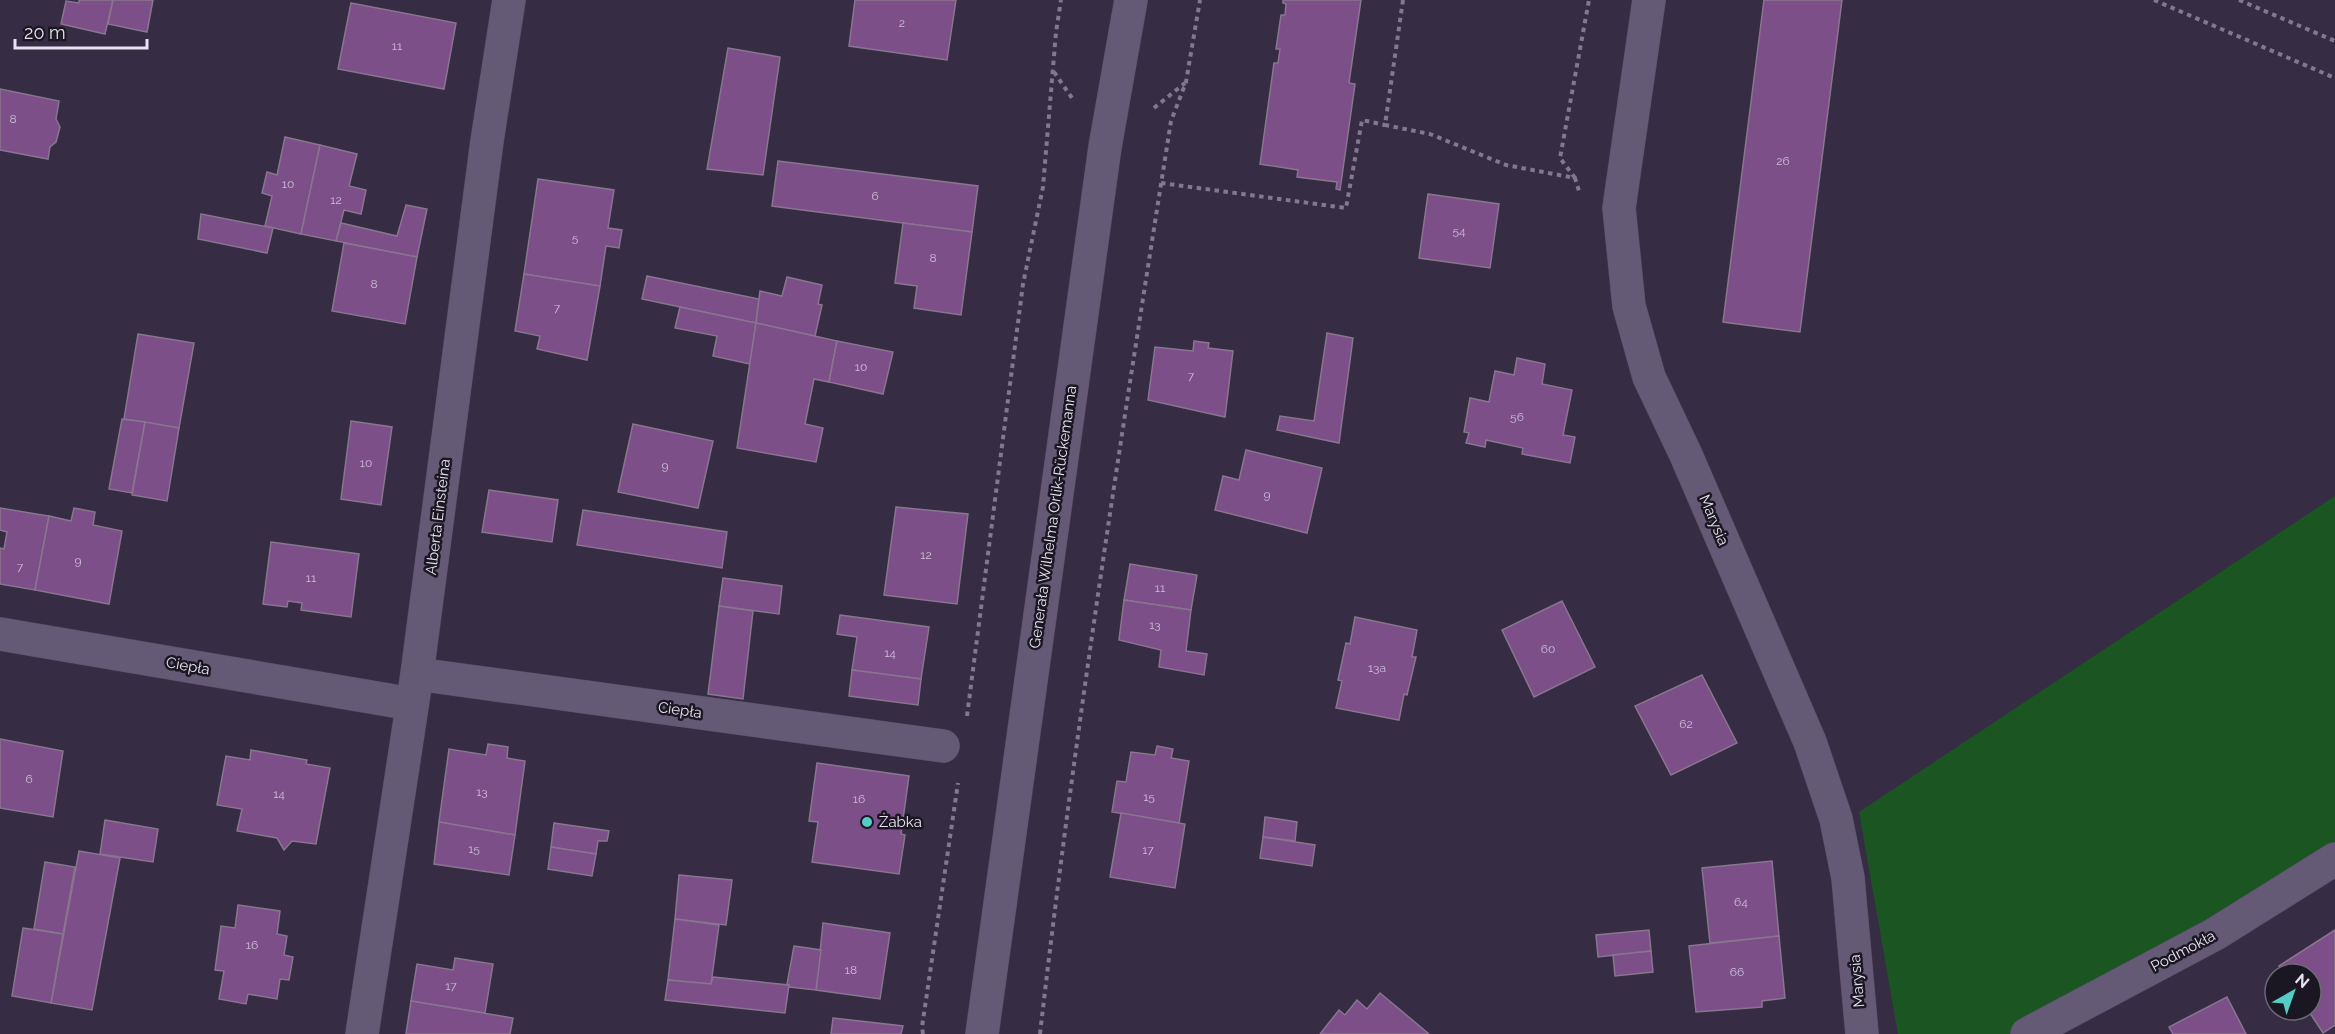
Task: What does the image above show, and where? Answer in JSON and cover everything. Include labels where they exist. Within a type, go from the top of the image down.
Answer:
[{"type":"street","name":"Alberta Einsteina","points":[[362,1034],[414,689],[487,141],[509,0]]},
{"type":"street","name":"Generała Wilhelma Orlik-Rückemanna","points":[[982,1034],[1105,147],[1131,0]]},
{"type":"street","name":"Marysia","points":[[1649,0],[1619,208],[1629,306],[1649,377],[1686,455],[1810,742],[1836,819],[1848,878],[1862,1034]]},
{"type":"street","name":"Ciepła","points":[[0,634],[414,689],[956,747]]},
{"type":"street","name":"Podmokła","points":[[2027,1034],[2215,934],[2335,859]]},
{"type":"path","points":[[923,1034],[956,747],[1023,285],[1043,187],[1056,32],[1061,0]]},
{"type":"path","points":[[1040,1034],[1120,443],[1171,121],[1186,82],[1200,0]]},
{"type":"path","points":[[1385,124],[1403,0]]},
{"type":"path","points":[[1580,194],[1575,178],[1560,158],[1589,0]]},
{"type":"path","points":[[2154,0],[2335,78]]},
{"type":"path","points":[[2239,0],[2335,41]]},
{"type":"path","points":[[1161,183],[1346,208],[1362,120],[1430,134],[1506,165],[1575,178]]},
{"type":"green space","points":[[2335,496],[2335,867],[2063,1034],[1898,1034],[1859,812]]},
{"type":"building","points":[[79,0],[113,0],[105,34],[61,24],[66,1],[79,3]]},
{"type":"building","points":[[113,0],[153,0],[147,32],[108,24]]},
{"type":"building","points":[[855,0],[956,0],[947,60],[849,46]]},
{"type":"building","points":[[1283,0],[1361,0],[1349,83],[1355,84],[1340,190],[1336,189],[1337,182],[1297,177],[1298,170],[1260,164],[1274,63],[1278,63],[1280,49],[1276,49],[1281,15],[1285,15],[1286,4]]},
{"type":"building","points":[[1764,0],[1842,0],[1800,332],[1723,322]]},
{"type":"building","points":[[351,3],[456,23],[444,89],[338,69]]},
{"type":"building","points":[[728,48],[780,57],[763,175],[707,169]]},
{"type":"building","points":[[0,89],[59,101],[56,119],[60,127],[56,142],[50,147],[48,159],[0,150]]},
{"type":"building","points":[[285,137],[320,145],[301,234],[265,226],[272,196],[262,193],[267,172],[277,175]]},
{"type":"building","points":[[320,145],[357,154],[349,186],[366,190],[361,214],[344,210],[336,241],[301,234]]},
{"type":"building","points":[[778,161],[978,186],[972,232],[772,206]]},
{"type":"building","points":[[538,179],[614,190],[608,228],[622,230],[619,248],[606,246],[600,286],[524,274]]},
{"type":"building","points":[[1428,194],[1499,204],[1490,268],[1419,258]]},
{"type":"building","points":[[406,205],[427,209],[417,257],[336,241],[341,223],[397,236]]},
{"type":"building","points":[[201,214],[273,228],[267,253],[198,239]]},
{"type":"building","points":[[903,223],[972,232],[961,315],[914,308],[917,286],[895,283]]},
{"type":"building","points":[[344,243],[417,257],[405,324],[332,311]]},
{"type":"building","points":[[524,274],[600,286],[587,360],[537,349],[540,336],[515,331]]},
{"type":"building","points":[[647,276],[759,299],[756,323],[642,299]]},
{"type":"building","points":[[787,277],[822,285],[818,304],[822,305],[815,336],[756,323],[760,291],[782,296]]},
{"type":"building","points":[[680,307],[756,323],[750,364],[713,356],[717,336],[675,328]]},
{"type":"building","points":[[756,323],[837,341],[829,382],[814,379],[805,424],[823,428],[816,462],[737,448]]},
{"type":"building","points":[[1327,333],[1353,338],[1339,443],[1277,430],[1280,416],[1314,421]]},
{"type":"building","points":[[138,334],[194,343],[179,428],[124,419]]},
{"type":"building","points":[[837,341],[893,352],[883,394],[829,382]]},
{"type":"building","points":[[1194,341],[1209,343],[1208,348],[1233,351],[1225,417],[1148,400],[1155,347],[1193,351]]},
{"type":"building","points":[[1517,358],[1545,364],[1542,384],[1572,390],[1563,435],[1575,437],[1570,463],[1522,454],[1523,448],[1486,440],[1485,447],[1466,443],[1469,433],[1464,432],[1470,398],[1489,402],[1495,371],[1514,375]]},
{"type":"building","points":[[122,419],[145,422],[132,493],[109,489]]},
{"type":"building","points":[[351,421],[392,427],[381,505],[341,499]]},
{"type":"building","points":[[145,422],[179,428],[167,501],[132,495]]},
{"type":"building","points":[[633,424],[713,441],[698,508],[618,492]]},
{"type":"building","points":[[1246,450],[1322,468],[1307,533],[1215,510],[1223,476],[1239,480]]},
{"type":"building","points":[[489,490],[558,500],[552,542],[482,532]]},
{"type":"building","points":[[896,507],[968,514],[957,604],[884,595]]},
{"type":"building","points":[[0,508],[49,516],[35,590],[0,584],[0,548],[4,549],[7,532],[0,530]]},
{"type":"building","points":[[74,508],[95,512],[93,525],[122,531],[109,604],[35,590],[49,516],[71,521]]},
{"type":"building","points":[[583,510],[727,532],[722,568],[577,545]]},
{"type":"building","points":[[271,542],[359,554],[351,617],[301,610],[302,603],[288,601],[287,607],[263,604]]},
{"type":"building","points":[[1130,564],[1197,575],[1191,610],[1124,600]]},
{"type":"building","points":[[723,578],[782,586],[779,614],[719,606]]},
{"type":"building","points":[[1124,600],[1191,610],[1186,651],[1207,654],[1204,675],[1159,667],[1161,650],[1119,640]]},
{"type":"building","points":[[1562,601],[1595,667],[1534,697],[1502,630]]},
{"type":"building","points":[[719,606],[753,611],[743,699],[708,694]]},
{"type":"building","points":[[840,615],[929,627],[921,679],[852,670],[857,637],[837,634]]},
{"type":"building","points":[[1355,617],[1417,630],[1412,657],[1416,657],[1407,695],[1404,694],[1399,720],[1336,708],[1342,681],[1338,680],[1346,643],[1350,644]]},
{"type":"building","points":[[852,670],[921,679],[918,705],[849,696]]},
{"type":"building","points":[[1702,675],[1737,743],[1671,775],[1635,706]]},
{"type":"building","points":[[0,739],[63,751],[53,817],[0,808]]},
{"type":"building","points":[[488,744],[508,747],[507,758],[525,761],[515,835],[439,822],[449,749],[486,755]]},
{"type":"building","points":[[1157,746],[1173,749],[1171,758],[1189,761],[1179,823],[1112,812],[1117,781],[1126,782],[1131,752],[1155,755]]},
{"type":"building","points":[[251,750],[307,760],[306,764],[330,768],[316,844],[292,841],[284,850],[277,838],[237,831],[242,809],[217,805],[226,756],[250,760]]},
{"type":"building","points":[[817,763],[909,776],[901,834],[905,835],[899,874],[812,862],[818,822],[809,821]]},
{"type":"building","points":[[1121,813],[1185,824],[1175,888],[1110,877]]},
{"type":"building","points":[[1265,817],[1297,822],[1295,841],[1263,837]]},
{"type":"building","points":[[105,820],[158,829],[153,862],[100,854]]},
{"type":"building","points":[[439,822],[515,835],[509,875],[434,864]]},
{"type":"building","points":[[554,823],[609,831],[607,841],[598,841],[596,854],[551,847]]},
{"type":"building","points":[[1263,837],[1315,845],[1312,866],[1260,858]]},
{"type":"building","points":[[551,847],[596,854],[592,876],[548,869]]},
{"type":"building","points":[[79,851],[120,858],[92,1010],[51,1003]]},
{"type":"building","points":[[1772,861],[1779,936],[1710,943],[1702,868]]},
{"type":"building","points":[[45,862],[75,867],[63,934],[34,929]]},
{"type":"building","points":[[679,875],[732,880],[726,925],[675,919]]},
{"type":"building","points":[[238,905],[280,911],[277,934],[287,936],[284,955],[293,957],[289,980],[280,979],[277,999],[248,994],[246,1004],[219,999],[224,971],[215,970],[221,926],[235,928]]},
{"type":"building","points":[[675,919],[719,925],[711,984],[668,980]]},
{"type":"building","points":[[823,923],[890,933],[880,999],[816,990]]},
{"type":"building","points":[[23,928],[63,934],[51,1003],[12,996]]},
{"type":"building","points":[[1649,930],[1651,951],[1598,957],[1596,935]]},
{"type":"building","points":[[2335,930],[2335,1025],[2323,1033],[2316,1022],[2323,1022],[2323,962],[2285,962]]},
{"type":"building","points":[[1779,936],[1785,998],[1762,1001],[1762,1007],[1696,1012],[1689,946]]},
{"type":"building","points":[[794,946],[821,950],[816,990],[789,987],[787,984]]},
{"type":"building","points":[[1651,951],[1653,972],[1615,976],[1613,955]]},
{"type":"building","points":[[455,958],[493,964],[485,1013],[411,1001],[417,964],[453,970]]},
{"type":"building","points":[[713,977],[789,985],[785,1013],[665,1000],[668,980],[711,984]]},
{"type":"building","points":[[1380,993],[1429,1034],[1320,1034],[1339,1010],[1345,1015],[1357,1000],[1367,1009]]},
{"type":"building","points":[[2227,997],[2246,1034],[2173,1034],[2169,1027]]},
{"type":"building","points":[[411,1001],[513,1018],[510,1034],[406,1034]]},
{"type":"building","points":[[833,1018],[903,1026],[901,1034],[831,1034]]},
{"type":"place","name":"Żabka","points":[[867,822]]}]
